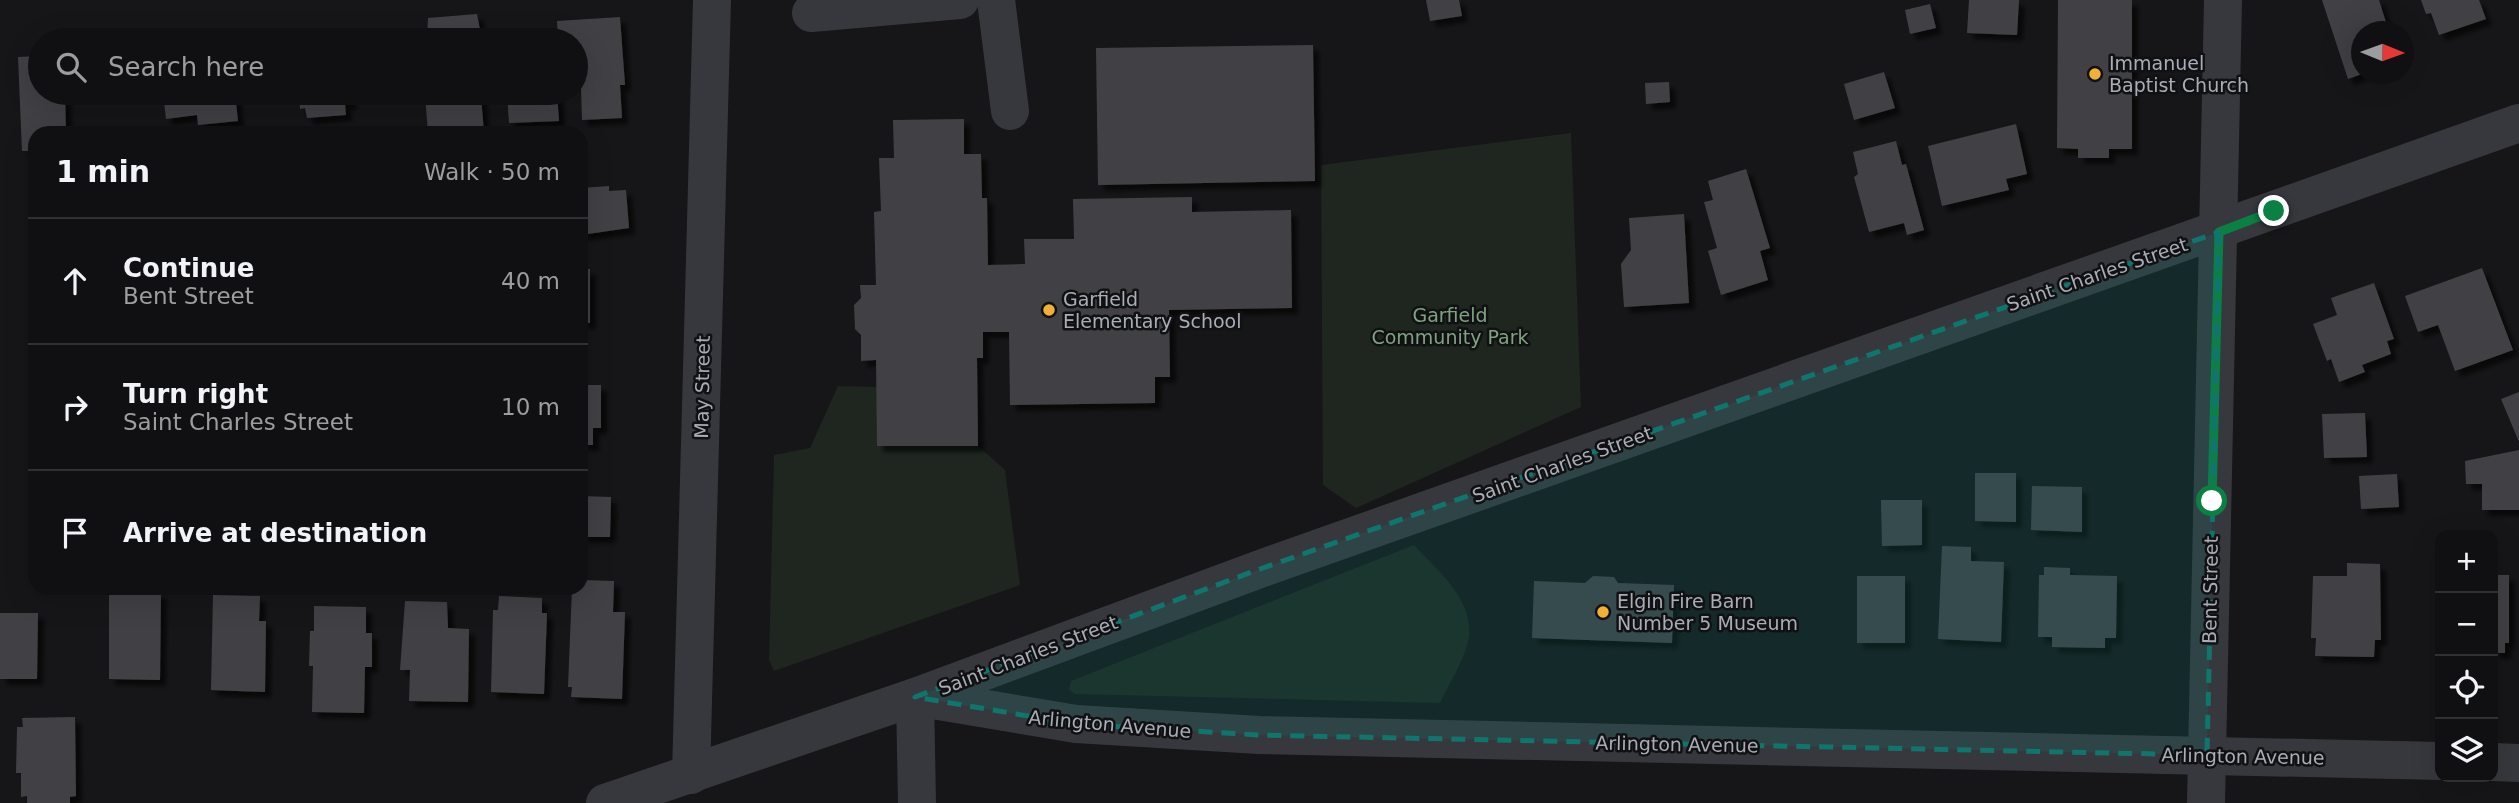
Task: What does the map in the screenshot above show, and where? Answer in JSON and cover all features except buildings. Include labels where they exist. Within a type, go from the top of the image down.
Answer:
[{"type":"street","name":"May Street","points":[[691,775],[712,0]]},
{"type":"street","points":[[811,13],[960,0]]},
{"type":"street","points":[[996,0],[1010,111]]},
{"type":"street","name":"Bent Street","points":[[2206,803],[2223,0]]},
{"type":"street","name":"Saint Charles Street","points":[[605,803],[915,698],[1260,569],[2219,232],[2519,123]]},
{"type":"street","points":[[915,698],[917,803]]},
{"type":"street","name":"Arlington Avenue","points":[[915,698],[1076,724],[1259,735],[2435,761]]},
{"type":"street","points":[[2498,762],[2519,763]]},
{"type":"highlighted area","points":[[2219,232],[2207,755],[1259,735],[1076,724],[915,697],[1260,569]]},
{"type":"green space","name":"Garfield Community Park","points":[[1571,133],[1581,407],[1356,508],[1323,485],[1321,165]]},
{"type":"green space","points":[[838,386],[877,387],[877,446],[978,446],[1005,470],[1020,585],[774,671],[769,660],[774,455],[810,448]]},
{"type":"green space","points":[[1414,545],[1453,588],[1467,614],[1468,642],[1440,703],[1075,694],[1069,690],[1071,681]]},
{"type":"place","name":"Immanuel Baptist Church","points":[[2095,74]]},
{"type":"place","name":"Garfield Elementary School","points":[[1049,310]]},
{"type":"place","name":"Elgin Fire Barn Number 5 Museum","points":[[1603,612]]},
{"type":"route","points":[[2212,501],[2219,232],[2274,211]]}]
